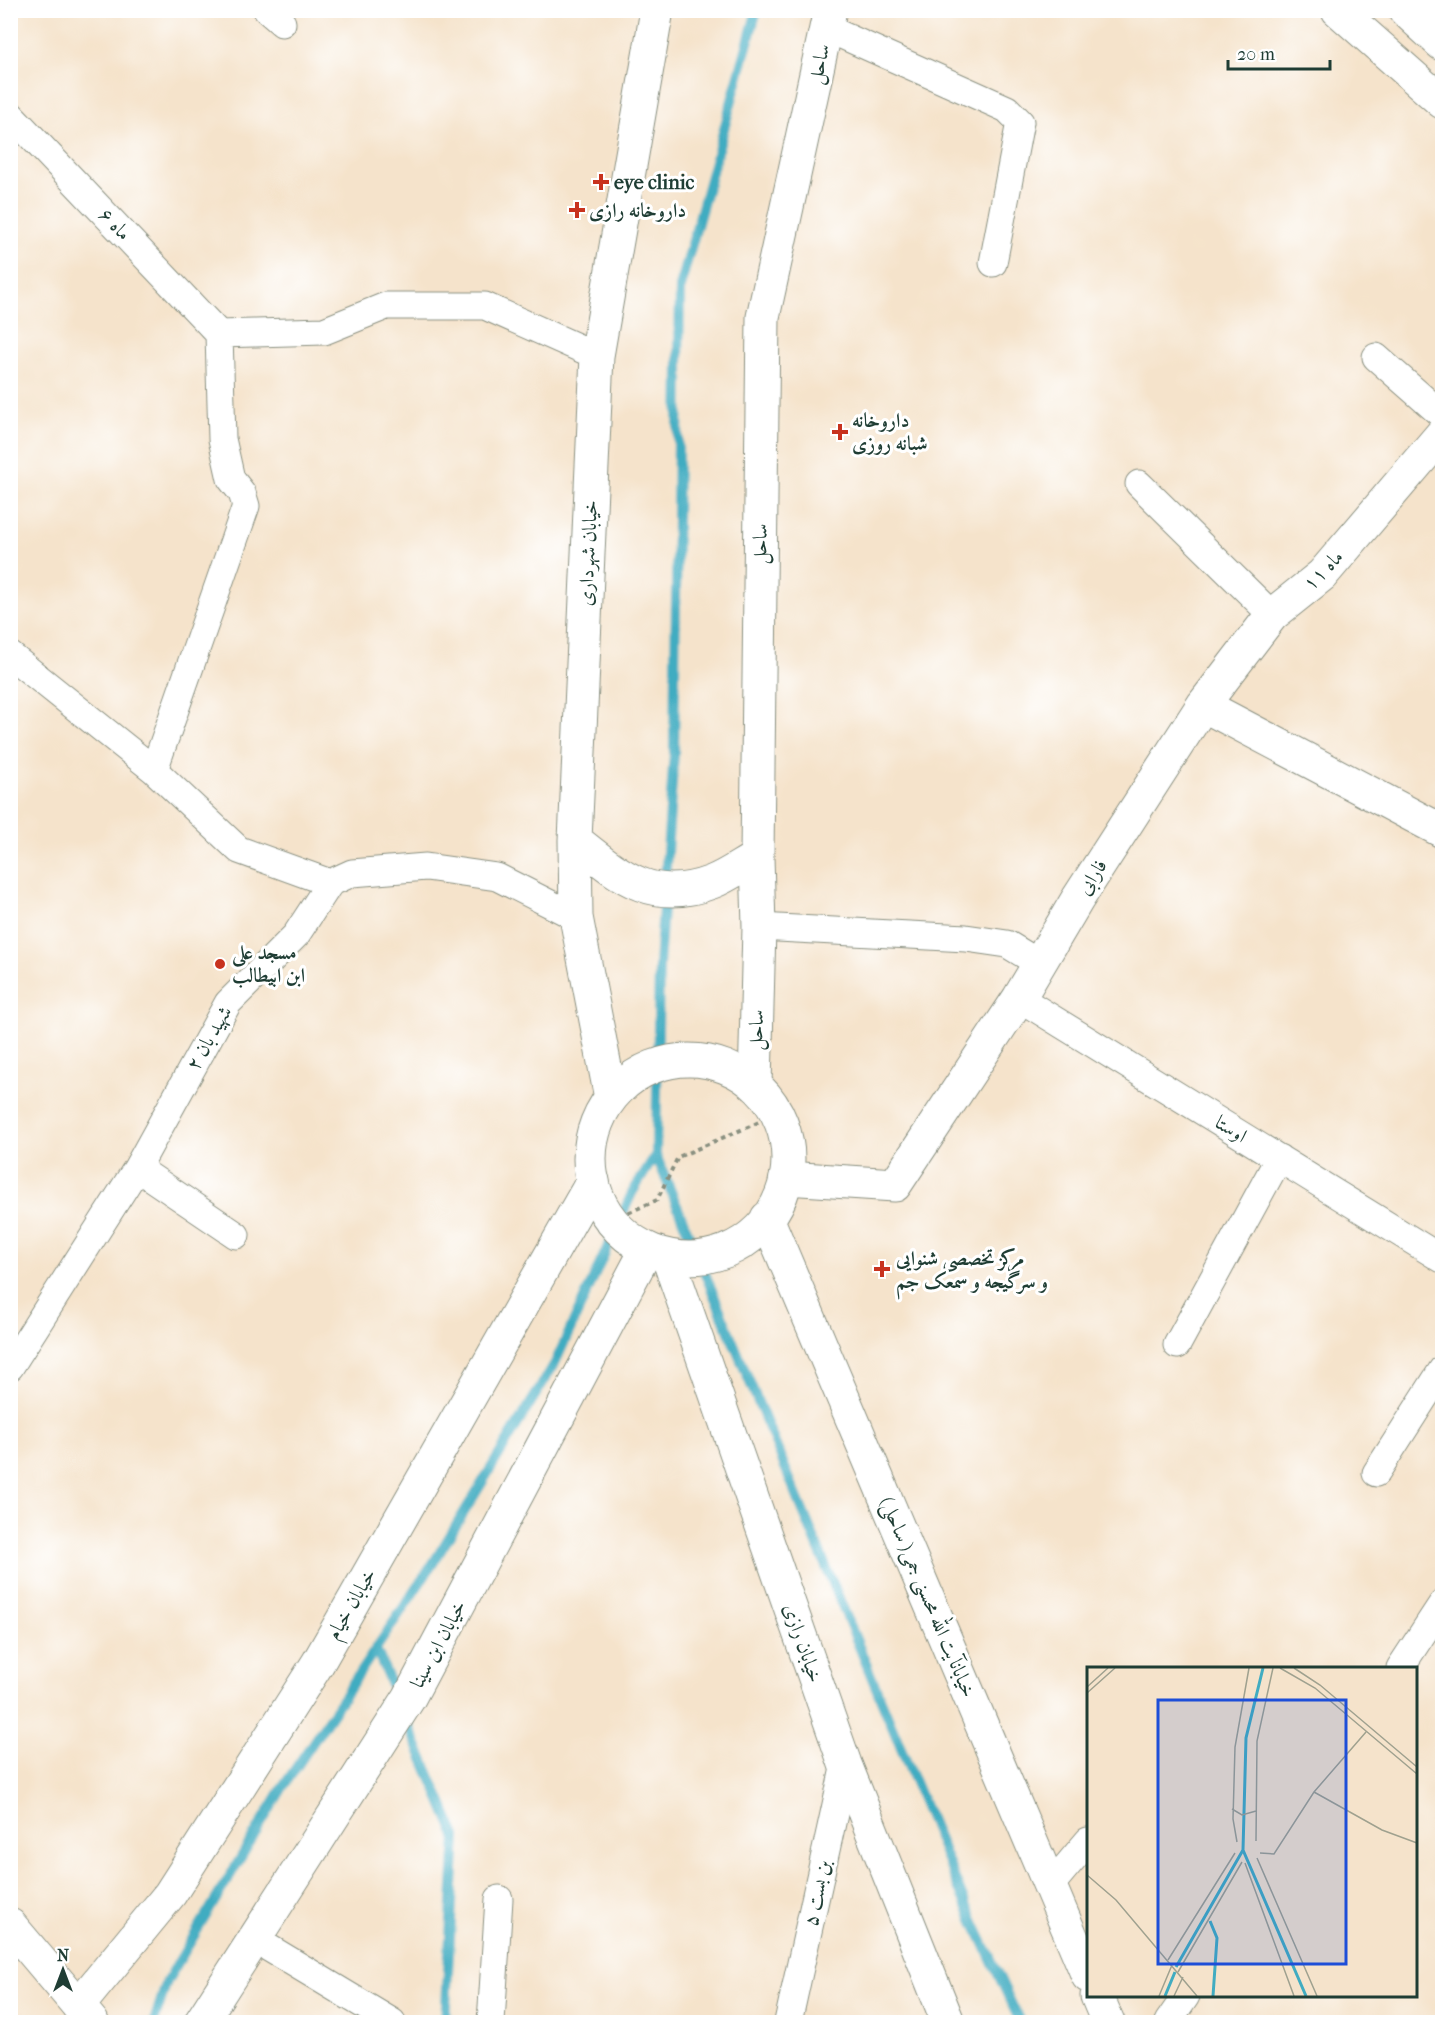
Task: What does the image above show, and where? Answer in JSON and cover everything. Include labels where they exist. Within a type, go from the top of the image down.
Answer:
[{"type":"main road","name":"خیابان شهرداری","points":[[611,1098],[576,917],[575,840],[597,356],[657,10]]},
{"type":"main road","points":[[1338,10],[1443,102]]},
{"type":"main road","points":[[1405,10],[1443,44]]},
{"type":"main road","name":"ساحل","points":[[755,1085],[759,927],[757,857],[763,317],[828,19]]},
{"type":"main road","name":"ماه ۱۱","points":[[1203,705],[1272,615],[1322,575],[1443,434]]},
{"type":"main road","points":[[1203,705],[1443,831]]},
{"type":"main road","name":"فارابی","points":[[786,1178],[895,1185],[1019,998],[1077,900],[1203,705]]},
{"type":"main road","points":[[575,840],[611,869],[650,888],[670,890],[681,891],[714,882],[757,857]]},
{"type":"main road","points":[[691,1059],[731,1069],[755,1085],[766,1096],[777,1114],[785,1135],[788,1157],[786,1178],[779,1199],[755,1235],[738,1248],[714,1258],[658,1254],[632,1239],[602,1201],[590,1159],[592,1138],[599,1117],[611,1098],[627,1081],[645,1070],[668,1062],[691,1059]]},
{"type":"main road","name":"خیابان خیام","points":[[85,2014],[170,1894],[318,1663],[602,1201]]},
{"type":"main road","name":"خیابانآیت الله محسنی جمی( ساحلی)","points":[[767,1218],[1087,1971]]},
{"type":"main road","name":"خیابان رازی","points":[[658,1254],[845,1764],[948,2022]]},
{"type":"main road","name":"خیابان ابن سینا","points":[[201,2022],[409,1698],[658,1254]]},
{"type":"main road","points":[[10,1925],[85,2014]]},
{"type":"main road","points":[[1098,1997],[1108,2022]]},
{"type":"street","points":[[828,19],[1007,109],[1020,122],[993,263]]},
{"type":"street","name":"ماه ۶","points":[[10,114],[219,334]]},
{"type":"street","points":[[154,770],[246,506],[242,493],[231,479],[222,439],[219,334],[324,331],[386,306],[485,306],[597,356]]},
{"type":"street","points":[[1376,357],[1443,415]]},
{"type":"street","points":[[1139,484],[1272,615]]},
{"type":"street","points":[[10,655],[154,770],[239,850],[330,883],[352,873],[426,867],[497,877],[576,917]]},
{"type":"street","name":"شهید بان ۲","points":[[10,1367],[137,1168],[228,1003],[296,935],[330,883]]},
{"type":"street","points":[[759,927],[966,938],[1007,944],[1040,964]]},
{"type":"street","name":"اوستا","points":[[1019,998],[1443,1259]]},
{"type":"street","points":[[1177,1344],[1279,1158]]},
{"type":"street","points":[[137,1168],[236,1235]]},
{"type":"street","points":[[1376,1473],[1443,1370]]},
{"type":"street","points":[[1401,1667],[1443,1604]]},
{"type":"street","name":"بن بست ۵","points":[[788,2022],[845,1764]]},
{"type":"street","points":[[1050,1886],[1087,1843]]},
{"type":"street","points":[[491,2022],[499,1899]]},
{"type":"street","points":[[254,1939],[392,2022]]},
{"type":"street","points":[[1168,2022],[1185,1997]]},
{"type":"path","points":[[602,1201],[657,1200],[678,1157],[777,1114]]},
{"type":"waterway","points":[[757,10],[680,287],[674,753],[659,965],[656,1155],[962,1896],[1020,2022]]},
{"type":"waterway","points":[[154,2022],[167,1981],[283,1787],[432,1565],[555,1363],[632,1193],[656,1154]]},
{"type":"waterway","points":[[376,1649],[456,1836],[445,2022]]},
{"type":"place","name":"eye clinic","points":[[601,182]]},
{"type":"place","name":"داروخانه رازی","points":[[577,210]]},
{"type":"place","name":"داروخانه شبانه روزی","points":[[840,432]]},
{"type":"place","name":"مسجد علی ابن ابیطالب","points":[[220,964]]},
{"type":"place","name":"مرکز تخصصی شنوایی و سرگیجه و سمعک جم","points":[[882,1269]]}]
